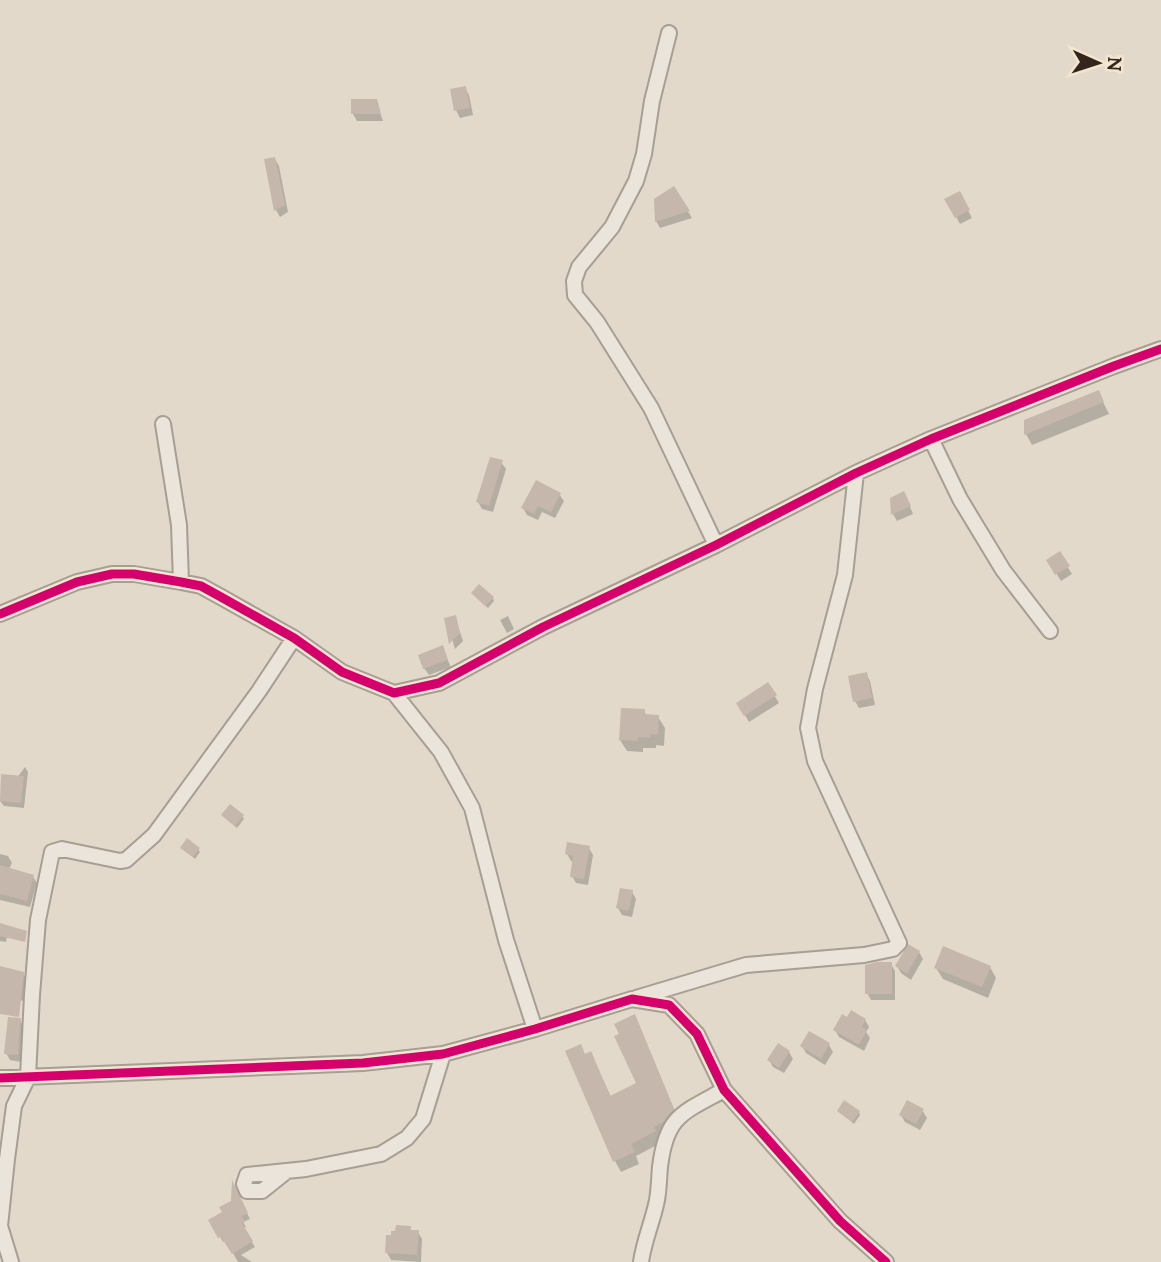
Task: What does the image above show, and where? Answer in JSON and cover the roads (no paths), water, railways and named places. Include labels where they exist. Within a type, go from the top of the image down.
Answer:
[{"type":"street","points":[[669,33],[652,101],[645,154],[636,181],[612,227],[579,267],[574,281],[575,295],[597,322],[651,408],[716,545]]},
{"type":"street","points":[[394,693],[439,683],[543,627],[716,545],[856,473],[931,439],[1161,349]]},
{"type":"street","points":[[163,424],[179,525],[181,582]]},
{"type":"street","points":[[931,439],[960,499],[1003,570],[1050,631]]},
{"type":"street","points":[[0,1078],[363,1063],[443,1054],[747,965],[864,955],[893,949],[899,943],[815,761],[808,728],[815,689],[845,575],[856,473]]},
{"type":"street","points":[[0,614],[77,582],[112,574],[135,574],[201,586],[294,638],[342,672],[394,693],[441,752],[472,808],[506,940],[535,1029]]},
{"type":"street","points":[[11,1262],[0,1226],[6,1159],[14,1107],[28,1077],[38,920],[52,852],[62,849],[126,860],[154,835],[259,691],[294,638]]},
{"type":"street","points":[[632,999],[669,1005],[697,1034],[724,1090],[840,1221],[887,1262]]},
{"type":"street","points":[[287,1171],[381,1154],[407,1138],[424,1119],[443,1054]]},
{"type":"street","points":[[640,1262],[657,1200],[666,1135],[672,1123],[683,1113],[724,1090]]}]
